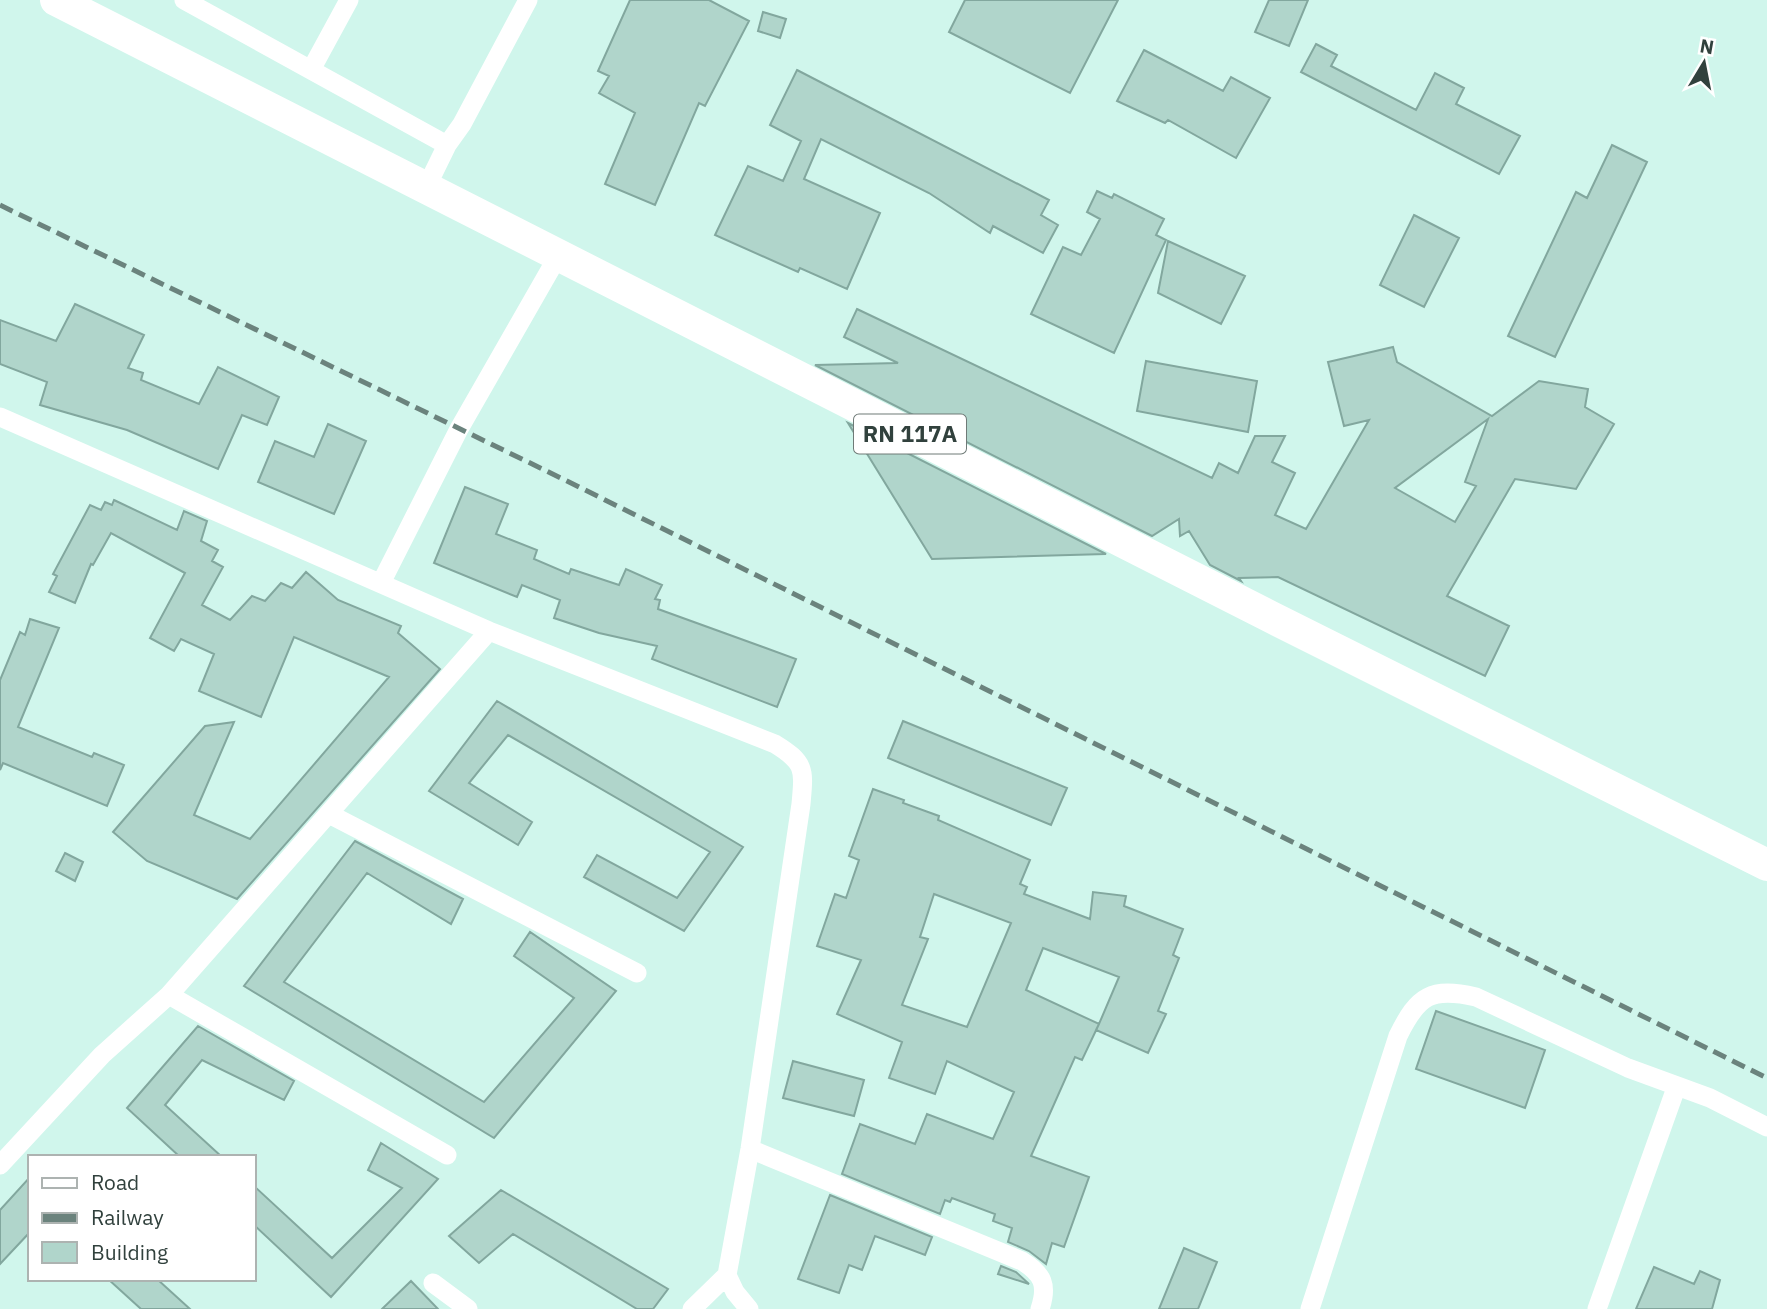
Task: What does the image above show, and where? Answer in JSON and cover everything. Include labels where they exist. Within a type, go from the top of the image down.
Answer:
[{"type":"main road","name":"RN 117A","points":[[56,0],[1767,865]]},
{"type":"street","points":[[184,0],[312,68],[447,145]]},
{"type":"street","points":[[312,68],[349,0]]},
{"type":"street","points":[[426,188],[528,0]]},
{"type":"street","points":[[381,583],[459,429],[558,256]]},
{"type":"street","points":[[0,417],[489,632],[775,744],[795,757],[804,772],[750,1149],[727,1275],[735,1293],[749,1309]]},
{"type":"street","points":[[0,1165],[102,1055],[169,995],[489,632]]},
{"type":"street","points":[[329,814],[637,973]]},
{"type":"street","points":[[1310,1309],[1398,1036],[1412,1008],[1424,997],[1457,992],[1476,997],[1676,1088],[1710,1098],[1767,1127]]},
{"type":"street","points":[[169,995],[447,1155]]},
{"type":"street","points":[[1597,1309],[1676,1088]]},
{"type":"street","points":[[750,1149],[1022,1261],[1040,1272],[1044,1282],[1040,1309]]},
{"type":"street","points":[[692,1309],[727,1275]]},
{"type":"street","points":[[433,1283],[468,1309]]},
{"type":"building","points":[[630,0],[709,0],[749,21],[705,106],[699,103],[655,205],[605,184],[635,113],[599,93],[609,76],[598,71]]},
{"type":"building","points":[[965,0],[1118,0],[1070,93],[949,32]]},
{"type":"building","points":[[1269,0],[1308,0],[1289,46],[1255,32]]},
{"type":"building","points":[[763,12],[786,19],[780,38],[758,31]]},
{"type":"building","points":[[1316,44],[1337,55],[1331,66],[1416,110],[1435,73],[1464,88],[1456,104],[1520,136],[1499,174],[1301,72]]},
{"type":"building","points":[[1144,50],[1223,91],[1231,77],[1270,98],[1236,158],[1168,120],[1165,123],[1117,101]]},
{"type":"building","points":[[797,70],[1049,200],[1041,215],[1058,225],[1043,253],[993,226],[990,233],[929,193],[821,139],[804,179],[880,213],[847,289],[800,268],[798,272],[715,235],[748,166],[783,181],[801,141],[770,125]]},
{"type":"building","points":[[1612,145],[1647,162],[1555,357],[1508,336],[1576,192],[1587,198]]},
{"type":"building","points":[[1097,191],[1112,198],[1114,194],[1164,219],[1156,235],[1166,240],[1114,353],[1031,314],[1063,247],[1081,255],[1100,219],[1087,212]]},
{"type":"building","points":[[1414,215],[1459,238],[1424,307],[1380,285]]},
{"type":"building","points":[[1168,241],[1245,276],[1221,324],[1158,293]]},
{"type":"building","points":[[75,304],[144,335],[128,368],[143,373],[141,380],[199,404],[218,367],[279,397],[267,425],[242,415],[218,469],[127,430],[40,405],[47,382],[0,364],[0,320],[56,341]]},
{"type":"building","points":[[857,309],[1212,478],[1219,463],[1238,473],[1255,436],[1285,436],[1272,462],[1295,473],[1275,515],[1306,529],[1369,420],[1344,426],[1328,362],[1393,347],[1397,362],[1492,416],[1539,381],[1588,389],[1585,407],[1614,424],[1576,489],[1515,479],[1447,596],[1509,626],[1485,676],[1278,577],[1239,578],[1241,581],[1210,565],[1189,531],[1180,536],[1179,519],[1152,536],[815,365],[898,363],[844,337]],"holes":[[[1488,419],[1465,482],[1476,486],[1455,522],[1395,488]]]},
{"type":"building","points":[[1146,361],[1257,381],[1248,432],[1137,411]]},
{"type":"building","points":[[848,423],[1106,554],[932,559]]},
{"type":"building","points":[[328,424],[366,441],[334,514],[258,482],[275,441],[314,457]]},
{"type":"building","points":[[465,487],[508,504],[496,534],[537,550],[534,559],[569,574],[571,569],[619,585],[626,569],[662,585],[655,599],[660,600],[658,609],[796,659],[777,707],[652,659],[657,646],[599,633],[554,618],[560,600],[522,585],[517,597],[434,563]]},
{"type":"building","points":[[114,500],[177,530],[184,511],[207,521],[201,541],[218,550],[212,561],[223,567],[202,605],[230,620],[252,596],[265,601],[281,583],[292,588],[306,572],[338,600],[401,626],[398,633],[440,669],[237,899],[147,861],[113,832],[205,726],[234,722],[194,815],[250,839],[389,677],[294,637],[261,717],[199,691],[214,654],[181,639],[174,651],[150,638],[185,573],[111,533],[93,565],[91,564],[75,603],[49,592],[57,576],[53,574],[90,505],[101,510],[105,502],[112,505]]},
{"type":"building","points":[[30,619],[59,628],[18,727],[92,757],[94,753],[124,765],[107,806],[3,763],[0,770],[0,680],[20,632],[25,635]]},
{"type":"building","points":[[497,701],[743,847],[684,931],[584,877],[597,855],[677,898],[710,852],[508,735],[469,783],[532,822],[518,845],[429,791]]},
{"type":"building","points":[[903,721],[1067,788],[1051,825],[888,758]]},
{"type":"building","points":[[873,789],[904,800],[903,803],[939,816],[938,820],[1030,860],[1020,884],[1027,887],[1024,894],[1090,919],[1093,892],[1126,896],[1124,906],[1183,929],[1173,955],[1179,958],[1158,1011],[1166,1014],[1148,1053],[1096,1030],[1082,1060],[1075,1057],[1031,1156],[1089,1177],[1064,1247],[1052,1243],[1046,1264],[1029,1251],[1008,1242],[1012,1228],[993,1221],[995,1214],[952,1198],[950,1202],[945,1200],[940,1214],[842,1174],[860,1124],[915,1144],[927,1114],[993,1139],[1014,1092],[947,1061],[935,1094],[889,1078],[902,1042],[837,1014],[861,960],[817,946],[835,894],[846,898],[859,860],[849,856]],"holes":[[[934,894],[1011,923],[967,1027],[902,1005],[928,939],[920,937]],[[1043,948],[1119,977],[1099,1024],[1026,990]]]},
{"type":"building","points":[[355,841],[463,899],[451,924],[367,873],[284,982],[484,1102],[574,998],[514,956],[530,932],[616,991],[494,1138],[244,986]]},
{"type":"building","points":[[65,853],[83,862],[75,881],[56,871]]},
{"type":"building","points":[[1436,1011],[1545,1050],[1525,1108],[1416,1069]]},
{"type":"building","points":[[198,1026],[294,1081],[284,1100],[202,1060],[165,1105],[220,1155],[178,1155],[127,1108]]},
{"type":"building","points":[[793,1061],[864,1080],[854,1116],[783,1098]]},
{"type":"building","points":[[381,1143],[438,1179],[331,1297],[256,1227],[256,1188],[332,1258],[402,1188],[368,1170]]},
{"type":"building","points":[[28,1179],[28,1234],[0,1264],[0,1210]]},
{"type":"building","points":[[501,1190],[668,1289],[653,1309],[637,1309],[513,1234],[479,1263],[449,1236]]},
{"type":"building","points":[[830,1195],[932,1237],[925,1255],[875,1236],[862,1270],[849,1265],[839,1293],[798,1279]]},
{"type":"building","points":[[1184,1248],[1217,1262],[1198,1309],[1159,1309]]},
{"type":"building","points":[[1001,1266],[1016,1272],[1029,1284],[998,1274]]},
{"type":"building","points":[[1654,1267],[1694,1284],[1700,1271],[1720,1280],[1712,1309],[1636,1309]]},
{"type":"building","points":[[110,1281],[159,1281],[190,1309],[141,1309]]},
{"type":"building","points":[[411,1281],[438,1309],[382,1309]]},
{"type":"railway","points":[[0,205],[569,482],[1767,1078]]}]
